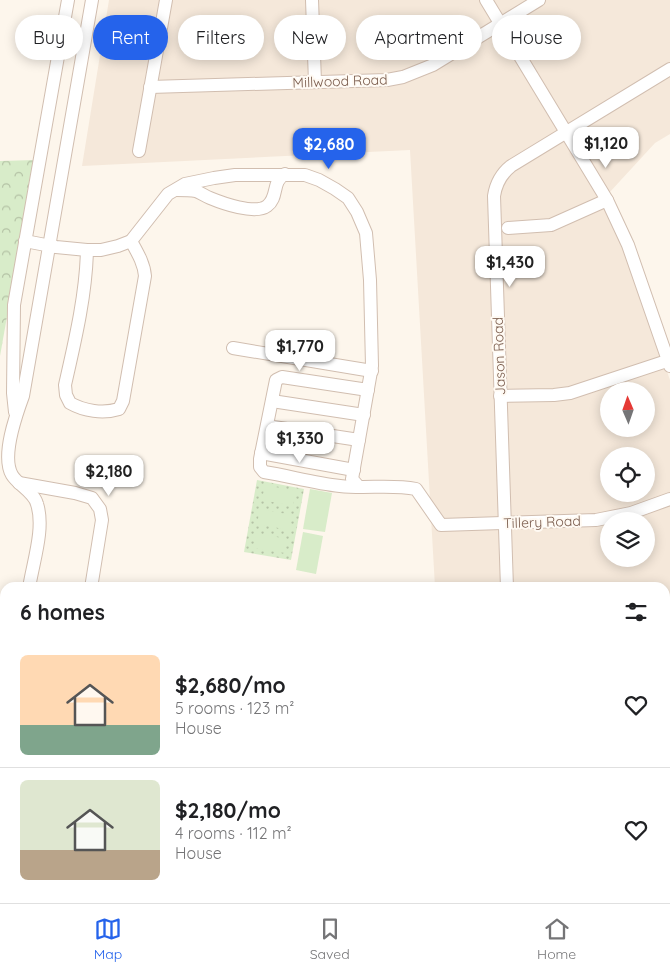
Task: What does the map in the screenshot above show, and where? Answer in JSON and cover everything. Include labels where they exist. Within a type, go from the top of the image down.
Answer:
[{"type":"street","points":[[16,417],[13,393],[13,316],[68,0]]},
{"type":"street","points":[[30,582],[41,522],[37,502],[11,474],[8,458],[22,396],[92,0]]},
{"type":"street","points":[[139,151],[166,0]]},
{"type":"street","points":[[312,0],[315,82]]},
{"type":"street","points":[[486,0],[495,15]]},
{"type":"street","name":"Millwood Road","points":[[515,15],[539,0]]},
{"type":"street","name":"Millwood Road","points":[[150,87],[387,80],[403,77],[433,65],[492,29]]},
{"type":"street","points":[[500,396],[570,393],[669,362],[628,245],[607,200],[523,60]]},
{"type":"street","name":"Jason Road","points":[[506,582],[494,196],[496,186],[499,179],[511,166],[670,69]]},
{"type":"street","points":[[174,190],[197,192],[228,205],[259,209],[266,207],[272,201],[276,190],[276,181],[285,174]]},
{"type":"street","points":[[25,241],[87,250],[101,250],[131,241],[168,194],[174,190],[186,184],[235,175],[304,175],[319,180],[348,198],[357,212],[366,233],[373,340],[372,371],[352,479],[359,487]]},
{"type":"street","points":[[508,228],[551,225],[607,200]]},
{"type":"street","points":[[87,250],[82,299],[65,385],[70,404],[79,408],[108,413],[118,410],[124,401],[145,276],[144,268],[131,241]]},
{"type":"street","points":[[233,348],[372,371]]},
{"type":"street","points":[[359,487],[340,486],[264,472],[260,466],[261,453],[276,380],[282,378],[368,390]]},
{"type":"street","points":[[272,401],[364,415]]},
{"type":"street","points":[[267,426],[359,440]]},
{"type":"street","points":[[261,453],[354,470]]},
{"type":"street","points":[[19,482],[92,498],[100,509],[102,520],[92,582]]},
{"type":"street","name":"Tillery Road","points":[[359,487],[399,486],[416,489],[441,525],[604,519],[631,513],[670,499]]},
{"type":"shaded area","points":[[109,0],[480,0],[492,19],[492,60],[517,60],[599,193],[624,247],[670,380],[670,582],[435,582],[410,150],[82,166],[99,60],[168,60],[168,15],[107,15]]},
{"type":"shaded area","points":[[491,0],[670,0],[670,134],[655,143],[609,193],[528,60],[581,60],[581,15],[500,15]]},
{"type":"green space","points":[[35,160],[0,356],[0,161]]},
{"type":"green space","points":[[257,480],[304,489],[291,560],[244,552]]},
{"type":"green space","points":[[265,485],[296,491],[293,506],[262,500]]},
{"type":"green space","points":[[310,489],[332,493],[325,532],[303,529]]},
{"type":"green space","points":[[260,509],[292,515],[289,530],[257,524]]},
{"type":"green space","points":[[303,532],[323,536],[316,574],[296,570]]},
{"type":"green space","points":[[256,533],[287,539],[285,553],[253,548]]}]
